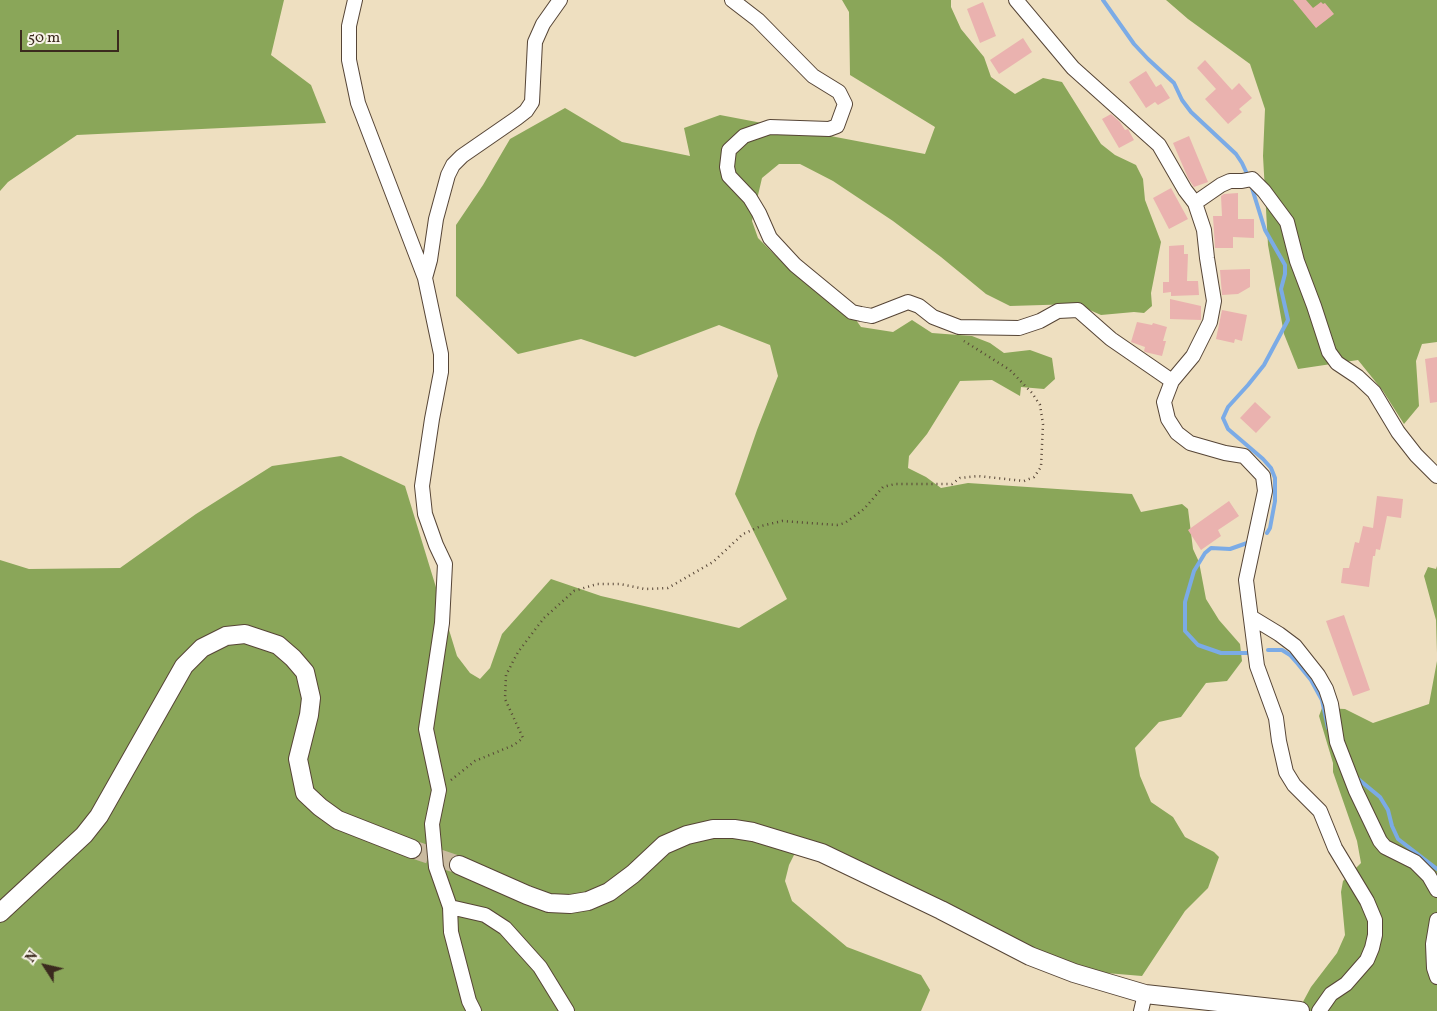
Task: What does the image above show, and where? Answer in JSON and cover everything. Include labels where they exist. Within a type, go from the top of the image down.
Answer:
[{"type":"street","points":[[355,0],[349,26],[349,60],[358,103],[425,278],[441,354],[441,372],[422,486],[425,514],[444,564],[442,623],[426,729],[439,790],[432,824],[436,867],[450,907],[451,932],[469,1001],[474,1011]]},
{"type":"street","points":[[425,278],[430,260],[435,226],[448,175],[453,165],[462,156],[526,111],[532,102],[535,42],[543,24],[560,0]]},
{"type":"street","points":[[732,0],[758,20],[813,76],[840,92],[845,104],[837,126],[829,129],[770,127],[744,136],[729,150],[727,167],[729,176],[750,198],[770,238],[795,265],[852,312],[872,316],[908,302],[919,306],[933,317],[959,327],[1019,328],[1040,321],[1058,311],[1078,310],[1111,339],[1172,381]]},
{"type":"street","points":[[1016,0],[1073,68],[1159,145],[1185,190],[1195,203],[1204,230],[1214,301],[1210,322],[1193,356],[1172,381],[1164,402],[1168,419],[1177,433],[1190,443],[1225,453],[1244,456],[1263,476],[1265,491],[1246,580],[1257,666],[1276,718],[1286,772],[1294,785],[1320,811],[1335,848],[1367,901],[1375,920],[1375,935],[1367,960],[1346,984],[1332,994],[1319,1011]]},
{"type":"street","points":[[1195,203],[1221,184],[1230,181],[1247,180],[1274,202],[1287,222],[1297,261],[1329,352],[1337,363],[1358,377],[1374,392],[1398,432],[1416,455],[1437,476]]},
{"type":"street","points":[[1251,617],[1295,646],[1318,675],[1326,689],[1331,704],[1337,742],[1356,791],[1380,842],[1385,847],[1415,862],[1429,876],[1437,890]]},
{"type":"street","points":[[0,913],[84,835],[99,816],[184,666],[202,648],[226,636],[246,634],[278,645],[305,672],[311,698],[309,715],[298,759],[305,794],[338,820],[412,849]]},
{"type":"street","points":[[459,865],[527,896],[548,902],[570,904],[588,901],[609,892],[633,874],[664,845],[687,835],[713,829],[734,829],[753,832],[822,853],[966,922],[1030,956],[1143,1003],[1300,1011]]},
{"type":"street","points":[[450,907],[485,915],[505,928],[540,968],[567,1011]]},
{"type":"street","points":[[1437,920],[1433,944],[1434,968],[1437,977]]},
{"type":"path","points":[[439,790],[475,761],[514,745],[523,738],[505,699],[506,675],[518,652],[544,618],[574,591],[597,584],[620,584],[645,590],[668,588],[713,562],[743,534],[761,526],[782,521],[837,525],[845,523],[864,509],[883,487],[895,484],[952,484],[960,478],[978,476],[1024,481],[1034,478],[1041,468],[1043,424],[1040,406],[1032,393],[1010,370],[961,339]]},
{"type":"green space","points":[[0,0],[284,0],[271,55],[311,85],[326,123],[77,135],[8,182],[0,191]]},
{"type":"green space","points":[[842,0],[951,0],[951,7],[961,29],[984,57],[991,77],[1015,94],[1043,78],[1062,82],[1101,144],[1115,155],[1136,165],[1143,179],[1145,200],[1161,242],[1151,293],[1152,306],[1144,313],[1101,315],[1076,304],[1010,306],[986,294],[893,221],[833,181],[800,164],[779,164],[762,178],[752,221],[758,238],[782,262],[856,320],[861,327],[893,332],[912,320],[932,333],[972,336],[990,343],[1004,353],[1030,350],[1052,358],[1055,379],[1044,389],[1021,387],[1020,396],[992,380],[960,381],[927,434],[909,456],[908,468],[926,477],[941,488],[968,483],[1132,494],[1141,512],[1182,504],[1188,509],[1193,549],[1199,562],[1206,599],[1219,620],[1240,644],[1242,661],[1227,681],[1206,683],[1181,717],[1159,722],[1135,748],[1140,776],[1151,802],[1173,817],[1185,837],[1214,852],[1219,857],[1208,888],[1185,911],[1142,976],[1094,972],[1029,950],[854,875],[809,840],[802,839],[789,865],[785,881],[792,901],[847,947],[921,975],[930,990],[921,1011],[0,1011],[0,560],[29,569],[120,568],[196,514],[272,466],[341,456],[405,486],[457,656],[470,673],[480,679],[490,668],[502,634],[551,579],[601,596],[739,628],[787,599],[735,494],[778,376],[770,345],[719,325],[635,357],[581,339],[518,354],[456,296],[456,225],[483,185],[510,139],[565,108],[622,142],[690,156],[684,128],[720,115],[925,154],[935,127],[850,75],[849,12]]},
{"type":"green space","points":[[1166,0],[1437,0],[1437,342],[1422,344],[1416,361],[1419,406],[1404,424],[1383,391],[1358,360],[1298,369],[1284,334],[1268,245],[1263,156],[1265,109],[1250,64],[1188,19]]},
{"type":"green space","points":[[1437,566],[1437,653],[1436,620],[1424,576],[1428,567],[1436,569]]},
{"type":"green space","points":[[1437,661],[1437,1011],[1298,1011],[1311,987],[1337,953],[1345,935],[1341,892],[1343,881],[1361,863],[1357,841],[1333,772],[1333,763],[1319,716],[1322,708],[1345,709],[1373,723],[1429,704]]},
{"type":"building","points":[[1293,0],[1306,0],[1313,8],[1321,2],[1325,3],[1334,14],[1316,28]]},
{"type":"building","points":[[983,2],[996,36],[980,43],[967,9]]},
{"type":"building","points":[[1023,38],[1032,52],[999,74],[990,60]]},
{"type":"building","points":[[1205,60],[1232,90],[1239,83],[1252,98],[1239,109],[1242,112],[1228,124],[1205,99],[1216,89],[1197,68]]},
{"type":"building","points":[[1146,71],[1156,87],[1161,84],[1170,98],[1158,105],[1155,102],[1146,108],[1129,82]]},
{"type":"building","points":[[1111,114],[1120,122],[1125,130],[1128,129],[1134,140],[1119,148],[1102,119]]},
{"type":"building","points":[[1189,136],[1208,182],[1194,187],[1188,178],[1173,143]]},
{"type":"building","points":[[1171,188],[1188,219],[1169,229],[1153,198]]},
{"type":"building","points":[[1238,193],[1238,219],[1254,219],[1254,238],[1233,237],[1233,248],[1215,248],[1213,216],[1222,216],[1221,196]]},
{"type":"building","points":[[1184,245],[1184,254],[1188,254],[1187,281],[1198,281],[1199,295],[1171,296],[1171,292],[1163,293],[1163,282],[1169,282],[1169,246]]},
{"type":"building","points":[[1250,269],[1250,287],[1238,294],[1222,295],[1220,270]]},
{"type":"building","points":[[1170,299],[1201,306],[1201,320],[1170,319]]},
{"type":"building","points":[[1222,310],[1247,315],[1242,341],[1235,339],[1234,343],[1216,339]]},
{"type":"building","points":[[1137,322],[1152,325],[1153,323],[1167,327],[1163,341],[1166,341],[1162,356],[1145,352],[1145,347],[1131,342]]},
{"type":"building","points":[[1437,357],[1437,402],[1430,403],[1425,359]]},
{"type":"building","points":[[1255,402],[1271,417],[1256,433],[1240,418]]},
{"type":"building","points":[[1377,496],[1403,499],[1401,518],[1387,516],[1380,550],[1376,549],[1375,556],[1373,556],[1369,587],[1341,583],[1343,568],[1349,568],[1355,542],[1359,543],[1363,526],[1373,528]]},
{"type":"building","points":[[1229,501],[1239,516],[1218,530],[1221,536],[1201,550],[1188,530]]},
{"type":"building","points":[[1344,615],[1370,690],[1353,696],[1326,621]]},
{"type":"waterway","points":[[1103,0],[1134,44],[1174,83],[1182,100],[1191,112],[1236,154],[1248,176]]},
{"type":"waterway","points":[[1251,185],[1265,230],[1285,265],[1281,289],[1288,320],[1264,365],[1228,407],[1223,418],[1228,429],[1271,468],[1275,478],[1275,501],[1270,528],[1267,533]]},
{"type":"waterway","points":[[1250,542],[1230,549],[1211,548],[1205,553],[1194,571],[1185,602],[1185,631],[1198,645],[1221,653],[1251,653]]},
{"type":"waterway","points":[[1268,650],[1282,650],[1290,655],[1311,680],[1322,700],[1328,728]]},
{"type":"waterway","points":[[1357,778],[1380,797],[1388,810],[1398,839],[1437,869]]},
{"type":"tunnel","points":[[412,849],[459,865]]}]
